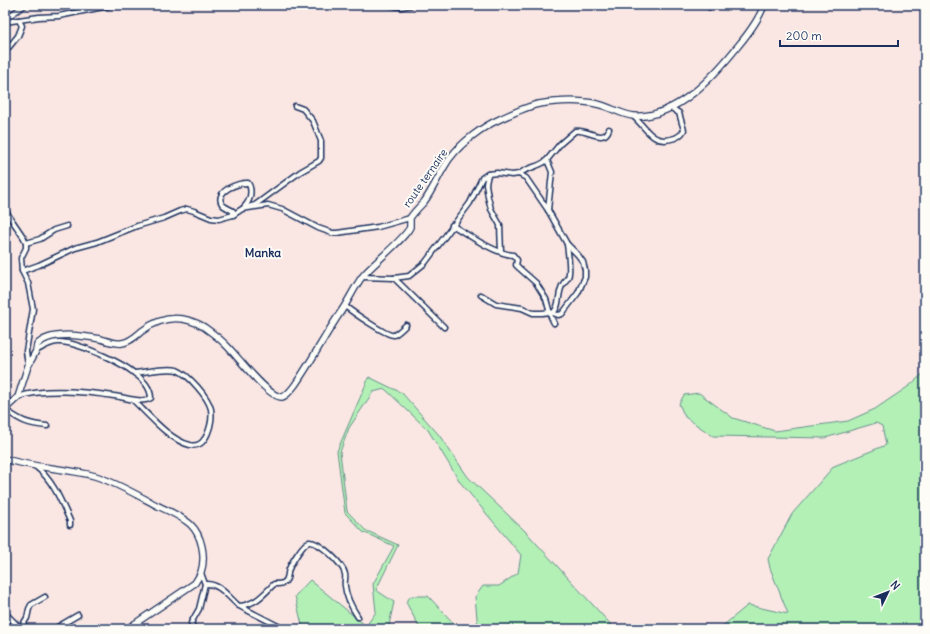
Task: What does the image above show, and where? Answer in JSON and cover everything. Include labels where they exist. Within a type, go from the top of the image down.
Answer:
[{"type":"street","points":[[5,21],[25,5]]},
{"type":"street","points":[[5,21],[59,16],[113,5]]},
{"type":"street","points":[[356,5],[364,5]]},
{"type":"street","points":[[390,5],[401,7],[411,5]]},
{"type":"street","name":"route ternaire","points":[[36,351],[37,345],[40,341],[46,338],[65,335],[93,338],[120,344],[130,340],[161,320],[181,319],[197,323],[215,336],[234,353],[264,386],[277,396],[282,397],[286,395],[294,386],[362,277],[410,227],[410,218],[424,202],[444,166],[458,149],[468,140],[500,119],[538,104],[570,101],[596,104],[632,116],[661,112],[700,87],[726,61],[747,34],[762,11],[764,5]]},
{"type":"street","points":[[5,52],[18,36],[22,26],[18,20]]},
{"type":"street","points":[[242,209],[255,204],[300,172],[319,161],[321,158],[320,142],[313,121],[303,109],[295,106]]},
{"type":"street","points":[[632,116],[656,138],[663,140],[672,139],[681,134],[684,130],[679,113],[670,107]]},
{"type":"street","points":[[519,174],[528,168],[539,165],[547,160],[560,144],[577,130],[597,136],[605,136],[609,129]]},
{"type":"street","points":[[547,160],[552,172],[548,210]]},
{"type":"street","points":[[362,277],[394,278],[409,276],[425,263],[470,203],[482,178],[488,174],[497,173],[519,174],[526,178],[548,210],[567,244],[583,262],[585,277],[572,303],[562,314],[558,316],[551,313],[533,312],[522,308],[496,304],[481,295]]},
{"type":"street","points":[[488,174],[486,184],[488,197],[491,209],[500,225],[501,252]]},
{"type":"street","points":[[22,271],[69,251],[180,211],[194,210],[211,218],[219,219],[232,215],[247,205],[252,191],[250,185],[246,183],[234,185],[229,187],[222,196],[222,204],[233,211],[232,215]]},
{"type":"street","points":[[242,209],[268,205],[275,206],[318,228],[332,233],[378,227],[410,218]]},
{"type":"street","points":[[5,210],[26,243],[26,248],[21,258],[22,271],[28,283],[33,309],[26,351],[28,366]]},
{"type":"street","points":[[452,225],[496,250],[507,255],[513,255],[517,260],[516,265],[536,283],[546,299],[554,323]]},
{"type":"street","points":[[26,243],[40,239],[54,230],[67,226]]},
{"type":"street","points":[[551,313],[557,309],[563,284],[568,279],[567,244]]},
{"type":"street","points":[[394,278],[444,327]]},
{"type":"street","points":[[345,306],[376,327],[393,336],[406,325]]},
{"type":"street","points":[[18,397],[29,394],[50,392],[114,396],[145,400],[151,398],[150,393],[148,388],[135,373],[121,364],[68,343],[58,342],[47,344],[36,351],[28,366],[18,397],[5,410],[23,422],[33,425],[46,426]]},
{"type":"street","points":[[133,399],[166,432],[189,445],[198,445],[208,434],[211,416],[209,403],[199,389],[184,374],[178,370],[172,369],[135,373]]},
{"type":"street","points":[[5,459],[74,471],[97,477],[132,492],[179,517],[190,525],[200,542],[203,560],[201,573],[195,582],[127,629]]},
{"type":"street","points":[[34,465],[42,472],[54,487],[70,521],[70,525]]},
{"type":"street","points":[[239,606],[247,606],[274,584],[282,584],[287,578],[289,568],[304,544],[309,542],[327,551],[342,568],[345,574],[346,592],[352,608],[358,617]]},
{"type":"street","points":[[194,629],[191,623],[199,609],[205,584],[201,573]]},
{"type":"street","points":[[205,584],[213,583],[239,606],[284,629]]},
{"type":"street","points":[[5,613],[21,629],[27,618],[31,605],[45,597]]},
{"type":"street","points":[[54,629],[78,615]]},
{"type":"green space","points":[[925,372],[925,629],[719,629],[748,605],[788,614],[768,559],[792,514],[834,466],[886,445],[882,426],[876,423],[825,438],[713,436],[685,417],[679,404],[684,395],[699,393],[733,418],[775,431],[848,421],[875,409],[909,386]]},
{"type":"green space","points":[[369,377],[402,393],[439,435],[468,477],[525,531],[615,629],[478,629],[475,597],[483,586],[499,586],[518,573],[521,555],[460,482],[428,430],[385,389],[373,392],[349,428],[340,452],[347,511],[365,530],[398,545],[376,590],[394,602],[389,625],[392,629],[303,629],[295,596],[310,580],[366,626],[376,612],[373,584],[394,546],[363,532],[345,513],[337,451]]},
{"type":"green space","points":[[411,596],[428,596],[459,629],[412,629],[419,627],[406,602]]},
{"type":"district","name":"Manka","points":[[263,252]]}]
